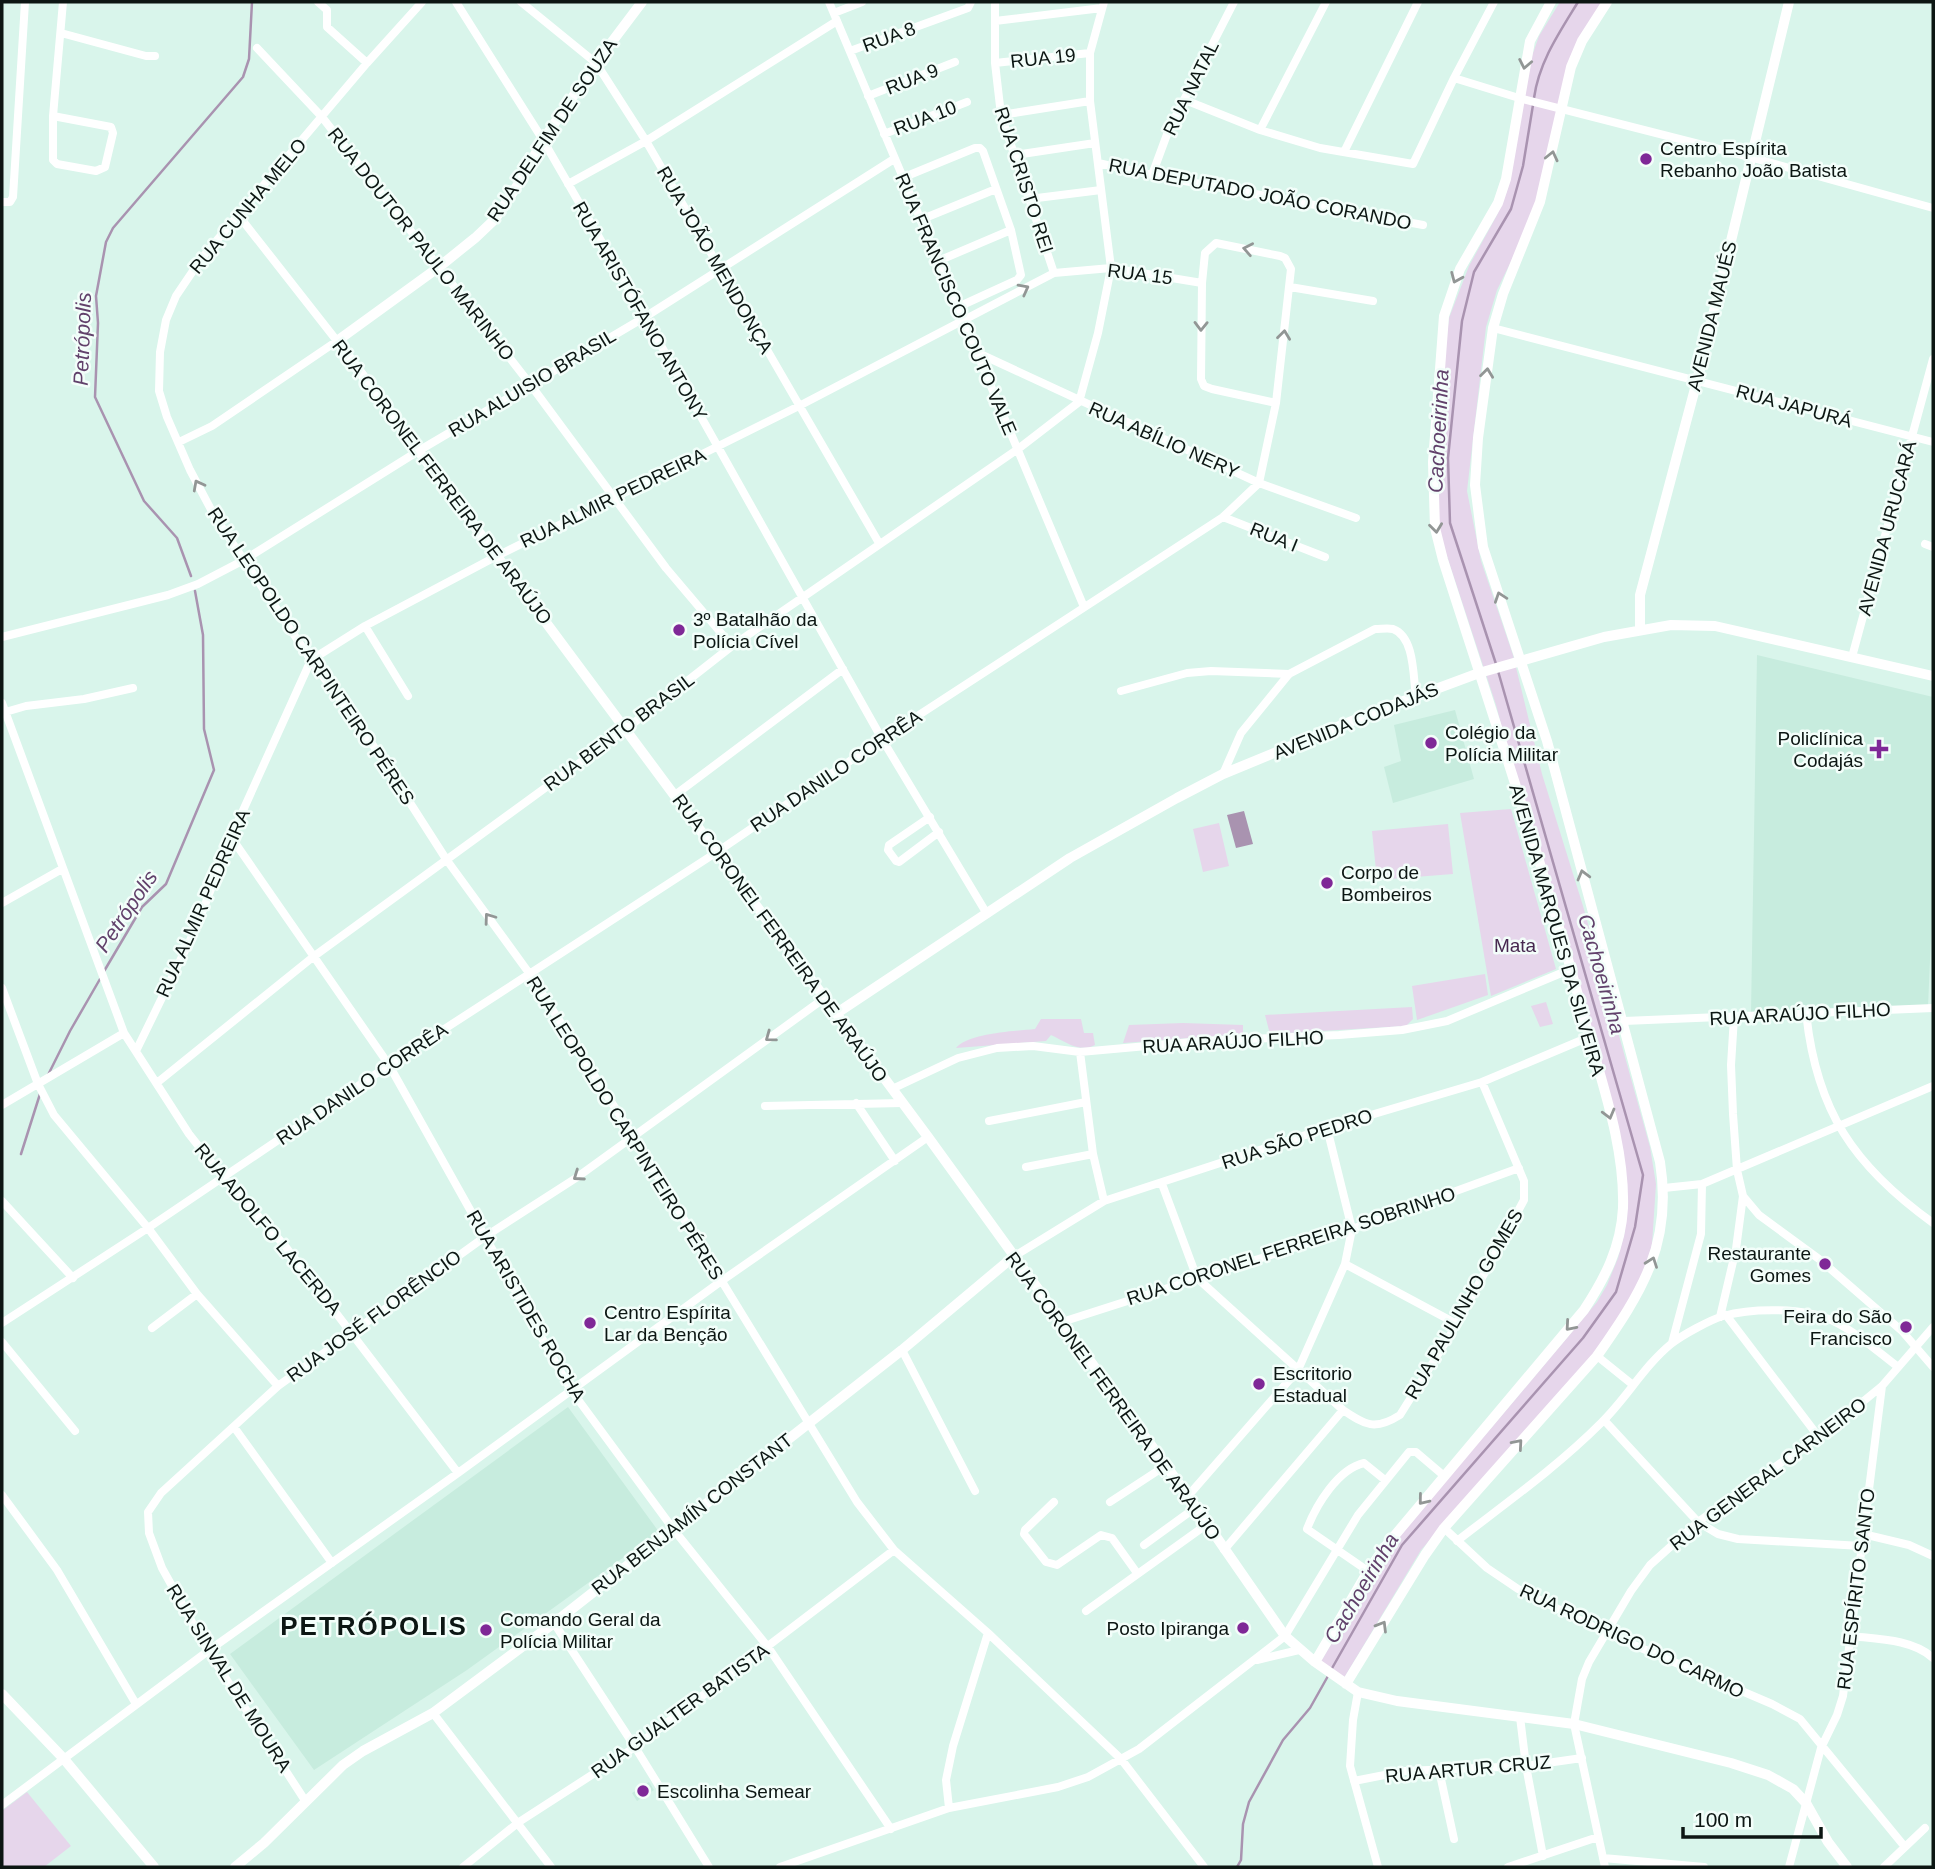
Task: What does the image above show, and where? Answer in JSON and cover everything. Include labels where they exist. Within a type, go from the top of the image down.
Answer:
[{"type":"street","points":[[2,201],[12,200],[25,2]]},
{"type":"street","points":[[53,116],[111,127],[113,133],[108,163],[96,171],[57,164],[53,160],[53,116],[63,2]]},
{"type":"street","points":[[318,2],[327,10],[327,27],[367,63]]},
{"type":"street","name":"RUA CUNHA MELO","points":[[179,442],[159,391],[160,352],[166,320],[176,296],[201,259],[422,2]]},
{"type":"street","name":"RUA ARISTÓFANO ANTONY","points":[[456,2],[543,140],[882,739],[987,914]]},
{"type":"street","name":"RUA JOÃO MENDONÇA","points":[[522,2],[596,63],[646,141],[879,543]]},
{"type":"street","name":"RUA DELFIM DE SOUZA","points":[[179,442],[212,426],[337,341],[439,267],[495,219],[543,140],[642,2]]},
{"type":"street","name":"RUA FRANCISCO COUTO VALE","points":[[829,2],[1084,607]]},
{"type":"street","points":[[568,184],[646,141],[862,2]]},
{"type":"street","name":"RUA CRISTO REI","points":[[995,2],[995,63],[1001,115],[1054,273]]},
{"type":"street","name":"RUA NATAL","points":[[1152,175],[1169,130],[1234,2]]},
{"type":"street","points":[[1260,130],[1326,2]]},
{"type":"street","points":[[1344,152],[1418,2]]},
{"type":"street","points":[[1185,100],[1260,130],[1344,152],[1413,164],[1494,2]]},
{"type":"street","name":"AVENIDA MARQUES DA SILVEIRA","points":[[1318,1665],[1368,1571],[1443,1475],[1584,1310],[1603,1282],[1615,1254],[1623,1209],[1620,1153],[1571,968],[1483,672],[1443,560],[1435,528],[1435,414],[1444,316],[1460,269],[1498,203],[1506,179],[1522,98],[1530,41],[1551,2]]},
{"type":"street","name":"AVENIDA MARQUES DA SILVEIRA","points":[[1344,1682],[1444,1528],[1597,1356],[1636,1299],[1647,1274],[1662,1222],[1664,1188],[1660,1162],[1547,741],[1518,663],[1483,547],[1475,485],[1478,438],[1493,328],[1503,294],[1540,202],[1559,107],[1571,67],[1582,41],[1607,2]]},
{"type":"street","name":"AVENIDA MAUÉS","points":[[1640,629],[1640,595],[1697,381],[1789,2]]},
{"type":"street","name":"RUA 8","points":[[850,51],[970,5]]},
{"type":"street","points":[[995,21],[1103,5],[1090,53],[1090,101],[1111,268],[1098,333],[1079,402]]},
{"type":"street","points":[[61,33],[146,56],[155,56]]},
{"type":"street","name":"RUA DOUTOR PAULO MARINHO","points":[[257,48],[323,117],[530,384],[666,568],[732,646]]},
{"type":"street","name":"RUA 19","points":[[995,63],[1090,53]]},
{"type":"street","name":"RUA 9","points":[[868,96],[955,62]]},
{"type":"street","points":[[1454,78],[1933,208]]},
{"type":"street","points":[[1001,115],[1090,101]]},
{"type":"street","name":"RUA 10","points":[[884,134],[967,102]]},
{"type":"street","points":[[1015,155],[1095,143]]},
{"type":"street","points":[[902,178],[980,148],[983,151],[1011,230],[1021,275],[1017,280],[958,307]]},
{"type":"street","name":"RUA ALUISIO BRASIL","points":[[2,638],[169,595],[198,584],[244,560],[420,450],[645,317],[894,159]]},
{"type":"street","name":"RUA DEPUTADO JOÃO CORANDO","points":[[1098,163],[1423,225]]},
{"type":"street","points":[[920,220],[996,189]]},
{"type":"street","points":[[1030,199],[1101,190]]},
{"type":"street","name":"RUA CORONEL FERREIRA DE ARAÚJO","points":[[239,216],[420,450],[837,1013],[1188,1496],[1285,1636],[1318,1665],[1359,1692],[1397,1701],[1574,1724],[1752,1769],[1786,1784],[1806,1803]]},
{"type":"street","points":[[938,261],[1011,230]]},
{"type":"street","points":[[1259,483],[1276,403],[1290,288],[1289,263],[1280,256],[1216,243],[1207,248],[1205,253],[1201,379],[1204,386],[1276,403]]},
{"type":"street","name":"RUA 15","points":[[964,321],[1054,273],[1111,268],[1202,283]]},
{"type":"street","points":[[1290,288],[1373,301]]},
{"type":"street","name":"RUA ALMIR PEDREIRA","points":[[136,1051],[196,928],[231,837],[311,660],[365,626],[497,556],[964,321]]},
{"type":"street","name":"RUA JAPURÁ","points":[[1493,328],[1933,442]]},
{"type":"street","name":"RUA ABÍLIO NERY","points":[[977,352],[1079,402],[1259,483],[1356,518]]},
{"type":"street","name":"AVENIDA URUCARÁ","points":[[1852,657],[1933,359]]},
{"type":"street","name":"RUA BENTO BRASIL","points":[[158,1082],[313,957],[626,729],[732,646],[1018,449],[1079,402]]},
{"type":"street","name":"RUA LEOPOLDO CARPINTEIRO PÉRES","points":[[179,442],[190,470],[215,517],[311,660],[375,748],[446,859],[529,973],[633,1136],[857,1502],[894,1550],[988,1633],[1121,1759],[1204,1867]]},
{"type":"street","name":"RUA DANILO CORRÊA","points":[[2,1323],[74,1278],[388,1065],[717,852],[882,739],[1223,517],[1259,483]]},
{"type":"street","name":"RUA I","points":[[1223,517],[1325,557]]},
{"type":"street","name":"AVENIDA CODAJÁS","points":[[837,1013],[1070,858],[1177,797],[1223,774],[1416,696],[1483,672],[1604,637],[1671,625],[1715,626],[1933,676]]},
{"type":"street","points":[[365,626],[408,696]]},
{"type":"street","points":[[1223,774],[1241,733],[1289,674],[1376,629],[1391,629],[1402,635],[1409,649],[1416,696]]},
{"type":"street","points":[[675,795],[843,669]]},
{"type":"street","points":[[1121,691],[1187,673],[1211,671],[1289,674]]},
{"type":"street","points":[[3,709],[133,688]]},
{"type":"street","name":"RUA ADOLFO LACERDA","points":[[3,709],[5,722],[124,1033],[189,1134],[223,1177],[285,1246],[458,1474]]},
{"type":"street","points":[[930,817],[889,845],[888,850],[899,862],[939,832]]},
{"type":"street","name":"RUA ARISTIDES ROCHA","points":[[231,837],[388,1065],[571,1390],[674,1530],[768,1647],[891,1829]]},
{"type":"street","points":[[2,903],[62,869]]},
{"type":"street","name":"RUA ARAÚJO FILHO","points":[[892,1089],[958,1058],[997,1048],[1033,1046],[1080,1052],[1202,1041],[1402,1030],[1447,1021],[1571,968]]},
{"type":"street","points":[[2,988],[38,1084],[54,1115],[148,1228],[197,1294],[278,1386]]},
{"type":"street","name":"RUA JOSÉ FLORÊNCIO","points":[[148,1512],[161,1493],[278,1386],[486,1236],[576,1178],[825,997]]},
{"type":"street","name":"RUA ARAÚJO FILHO","points":[[1624,1021],[1933,1008]]},
{"type":"street","points":[[1806,1012],[1815,1067],[1839,1127],[1880,1181],[1933,1223]]},
{"type":"street","points":[[1734,1017],[1731,1065],[1737,1170],[1744,1196],[1723,1316],[1818,1436]]},
{"type":"street","points":[[2,1105],[124,1033]]},
{"type":"street","name":"RUA SÃO PEDRO","points":[[1013,1257],[1104,1201],[1327,1128],[1482,1082],[1589,1037]]},
{"type":"street","points":[[1080,1052],[1093,1154],[1104,1201]]},
{"type":"street","name":"RUA PAULINHO GOMES","points":[[1162,1184],[1197,1278],[1343,1410],[1360,1422],[1374,1426],[1387,1423],[1400,1415],[1457,1324],[1522,1205],[1525,1189],[1519,1168],[1482,1082]]},
{"type":"street","points":[[1664,1188],[1702,1184],[1933,1086]]},
{"type":"street","points":[[856,1102],[895,1160]]},
{"type":"street","points":[[989,1121],[1086,1102]]},
{"type":"street","points":[[765,1105],[902,1103]]},
{"type":"street","points":[[1188,1496],[1298,1370],[1345,1264],[1352,1229],[1327,1128]]},
{"type":"street","points":[[2,1805],[208,1651],[458,1474],[720,1282],[928,1137]]},
{"type":"street","points":[[1026,1167],[1093,1154]]},
{"type":"street","name":"RUA CORONEL FERREIRA SOBRINHO","points":[[1062,1322],[1352,1229],[1519,1168]]},
{"type":"street","points":[[1672,1343],[1701,1234],[1702,1184]]},
{"type":"street","points":[[1744,1196],[1759,1214],[1793,1239],[1902,1331],[1933,1367]]},
{"type":"street","points":[[2,1200],[74,1278]]},
{"type":"street","name":"RUA BENJAMÍN CONSTANT","points":[[234,1867],[264,1843],[343,1765],[363,1751],[433,1713],[554,1623],[902,1350],[1013,1257]]},
{"type":"street","points":[[1345,1264],[1457,1324]]},
{"type":"street","points":[[152,1328],[197,1294]]},
{"type":"street","points":[[1457,1541],[1571,1452],[1604,1420],[1672,1343],[1723,1316],[1792,1310],[1824,1317],[1845,1327],[1898,1367]]},
{"type":"street","name":"RUA GENERAL CARNEIRO","points":[[1604,1863],[1574,1724],[1582,1679],[1631,1591],[1650,1565],[1698,1522],[1818,1436],[1882,1386],[1933,1327]]},
{"type":"street","points":[[2,1342],[75,1431]]},
{"type":"street","points":[[902,1350],[975,1491]]},
{"type":"street","points":[[1597,1356],[1633,1385]]},
{"type":"street","name":"RUA ESPÍRITO SANTO","points":[[1789,1867],[1821,1748],[1840,1706],[1882,1386]]},
{"type":"street","points":[[1224,1550],[1343,1410]]},
{"type":"street","points":[[1604,1420],[1698,1522],[1718,1534],[1738,1539],[1862,1546]]},
{"type":"street","points":[[234,1427],[332,1563]]},
{"type":"street","points":[[780,1867],[949,1808],[1058,1787],[1088,1777],[1139,1749],[1285,1636],[1358,1516],[1409,1452],[1413,1451],[1443,1475]]},
{"type":"street","points":[[1368,1571],[1307,1529],[1325,1496],[1349,1469],[1360,1463],[1369,1465],[1385,1480]]},
{"type":"street","points":[[1110,1502],[1165,1466]]},
{"type":"street","points":[[2,1495],[57,1570],[136,1703]]},
{"type":"street","points":[[1054,1502],[1024,1534],[1046,1562],[1057,1565],[1101,1535],[1107,1535],[1137,1573]]},
{"type":"street","points":[[1144,1545],[1195,1508]]},
{"type":"street","name":"RUA SINVAL DE MOURA","points":[[148,1512],[149,1533],[162,1568],[208,1651],[306,1802]]},
{"type":"street","points":[[1086,1611],[1206,1525]]},
{"type":"street","name":"RUA RODRIGO DO CARMO","points":[[1444,1528],[1505,1582],[1606,1633],[1788,1712],[1811,1731],[1821,1748],[1905,1847]]},
{"type":"street","points":[[1863,1534],[1909,1545],[1933,1556]]},
{"type":"street","name":"RUA GUALTER BATISTA","points":[[463,1867],[519,1822],[635,1747],[894,1550]]},
{"type":"street","points":[[554,1623],[709,1867]]},
{"type":"street","points":[[949,1808],[946,1780],[953,1746],[988,1633]]},
{"type":"street","points":[[1850,1636],[1893,1641],[1931,1655],[1933,1644]]},
{"type":"street","points":[[1255,1660],[1299,1650]]},
{"type":"street","points":[[1359,1692],[1350,1747],[1350,1766],[1378,1867]]},
{"type":"street","points":[[2,1694],[64,1759],[154,1867]]},
{"type":"street","points":[[433,1713],[551,1867]]},
{"type":"street","points":[[1520,1717],[1543,1856]]},
{"type":"street","name":"RUA ARTUR CRUZ","points":[[1354,1781],[1405,1771],[1526,1766],[1581,1758]]},
{"type":"street","points":[[1439,1770],[1454,1839]]},
{"type":"street","points":[[1806,1803],[1828,1842],[1847,1867]]},
{"type":"street","points":[[1884,1867],[1925,1828]]},
{"type":"street","points":[[1508,1867],[1598,1837]]},
{"type":"street","points":[[1604,1863],[1704,1867]]},
{"type":"shaded area","points":[[1757,655],[1933,697],[1933,890],[1928,1007],[1751,1013]]},
{"type":"shaded area","name":"Colégio da Polícia Militar","points":[[1455,710],[1474,779],[1393,803],[1384,767],[1401,761],[1394,725]]},
{"type":"shaded area","points":[[1244,811],[1253,844],[1236,848],[1227,815]]},
{"type":"shaded area","points":[[568,1407],[659,1532],[467,1670],[314,1770],[230,1654]]},
{"type":"shaded area","name":"Escolinha Semear","points":[[649,1782],[654,1790],[637,1801],[632,1793]]},
{"type":"green space","points":[[1560,2],[1603,2],[1585,30],[1546,174],[1524,235],[1497,290],[1486,327],[1467,491],[1481,561],[1513,655],[1542,774],[1583,906],[1650,1147],[1656,1184],[1652,1244],[1648,1262],[1632,1299],[1606,1338],[1421,1550],[1344,1678],[1320,1663],[1396,1535],[1492,1427],[1597,1302],[1618,1258],[1625,1231],[1623,1159],[1496,705],[1438,529],[1437,453],[1449,318],[1469,266],[1507,191],[1532,56],[1539,36]]},
{"type":"green space","name":"Mata","points":[[1511,809],[1556,969],[1491,996],[1460,813]]},
{"type":"green space","points":[[1219,823],[1229,866],[1203,872],[1193,829]]},
{"type":"green space","points":[[1448,824],[1453,874],[1377,880],[1372,831]]},
{"type":"green space","points":[[1485,974],[1488,995],[1417,1020],[1412,986]]},
{"type":"green space","points":[[1546,1002],[1553,1024],[1540,1027],[1531,1006]]},
{"type":"green space","points":[[1412,1007],[1413,1019],[1406,1026],[1270,1034],[1265,1015]]},
{"type":"green space","points":[[1041,1019],[1081,1019],[1084,1033],[1093,1033],[1095,1045],[1078,1047],[1051,1035],[1046,1041],[956,1048],[981,1036],[1035,1029]]},
{"type":"green space","points":[[1129,1025],[1243,1025],[1243,1034],[1123,1043]]},
{"type":"green space","points":[[27,1792],[71,1846],[44,1867],[2,1867],[2,1811]]},
{"type":"waterway","name":"Petrópolis","points":[[191,576],[177,538],[144,501],[95,397],[98,323],[96,296],[106,242],[113,228],[243,77],[249,59],[252,2]]},
{"type":"waterway","name":"Cachoeirinha","points":[[1534,98],[1545,60],[1578,2]]},
{"type":"waterway","name":"Cachoeirinha","points":[[1496,664],[1450,523],[1448,458],[1462,321],[1474,272],[1511,209],[1523,166],[1533,105]]},
{"type":"waterway","name":"Petrópolis","points":[[103,973],[142,907],[166,884],[214,770],[204,729],[203,635],[195,591]]},
{"type":"waterway","name":"Cachoeirinha","points":[[1331,1670],[1402,1545],[1583,1338],[1616,1292],[1635,1227],[1643,1175],[1498,671]]},
{"type":"waterway","name":"Petrópolis","points":[[48,1075],[100,979]]},
{"type":"waterway","name":"Petrópolis","points":[[21,1154],[40,1094]]},
{"type":"waterway","name":"Cachoeirinha","points":[[1237,1867],[1241,1860],[1243,1824],[1249,1802],[1283,1740],[1310,1708],[1328,1676]]},
{"type":"place","name":"Centro Espírita Rebanho João Batista","points":[[1646,159]]},
{"type":"place","name":"3º Batalhão da Polícia Cível","points":[[679,630]]},
{"type":"place","name":"Colégio da Polícia Militar","points":[[1431,743]]},
{"type":"place","name":"Policlínica Codajás","points":[[1879,749]]},
{"type":"place","name":"Corpo de Bombeiros","points":[[1327,883]]},
{"type":"place","name":"Restaurante Gomes","points":[[1825,1264]]},
{"type":"place","name":"Centro Espírita Lar da Benção","points":[[590,1323]]},
{"type":"place","name":"Feira do São Francisco","points":[[1906,1327]]},
{"type":"place","name":"Escritorio Estadual","points":[[1259,1384]]},
{"type":"place","name":"Posto Ipiranga","points":[[1243,1628]]},
{"type":"place","name":"Comando Geral da Polícia Militar","points":[[486,1630]]},
{"type":"place","name":"Escolinha Semear","points":[[643,1791]]},
{"type":"district","name":"PETRÓPOLIS","points":[[374,1626]]}]
